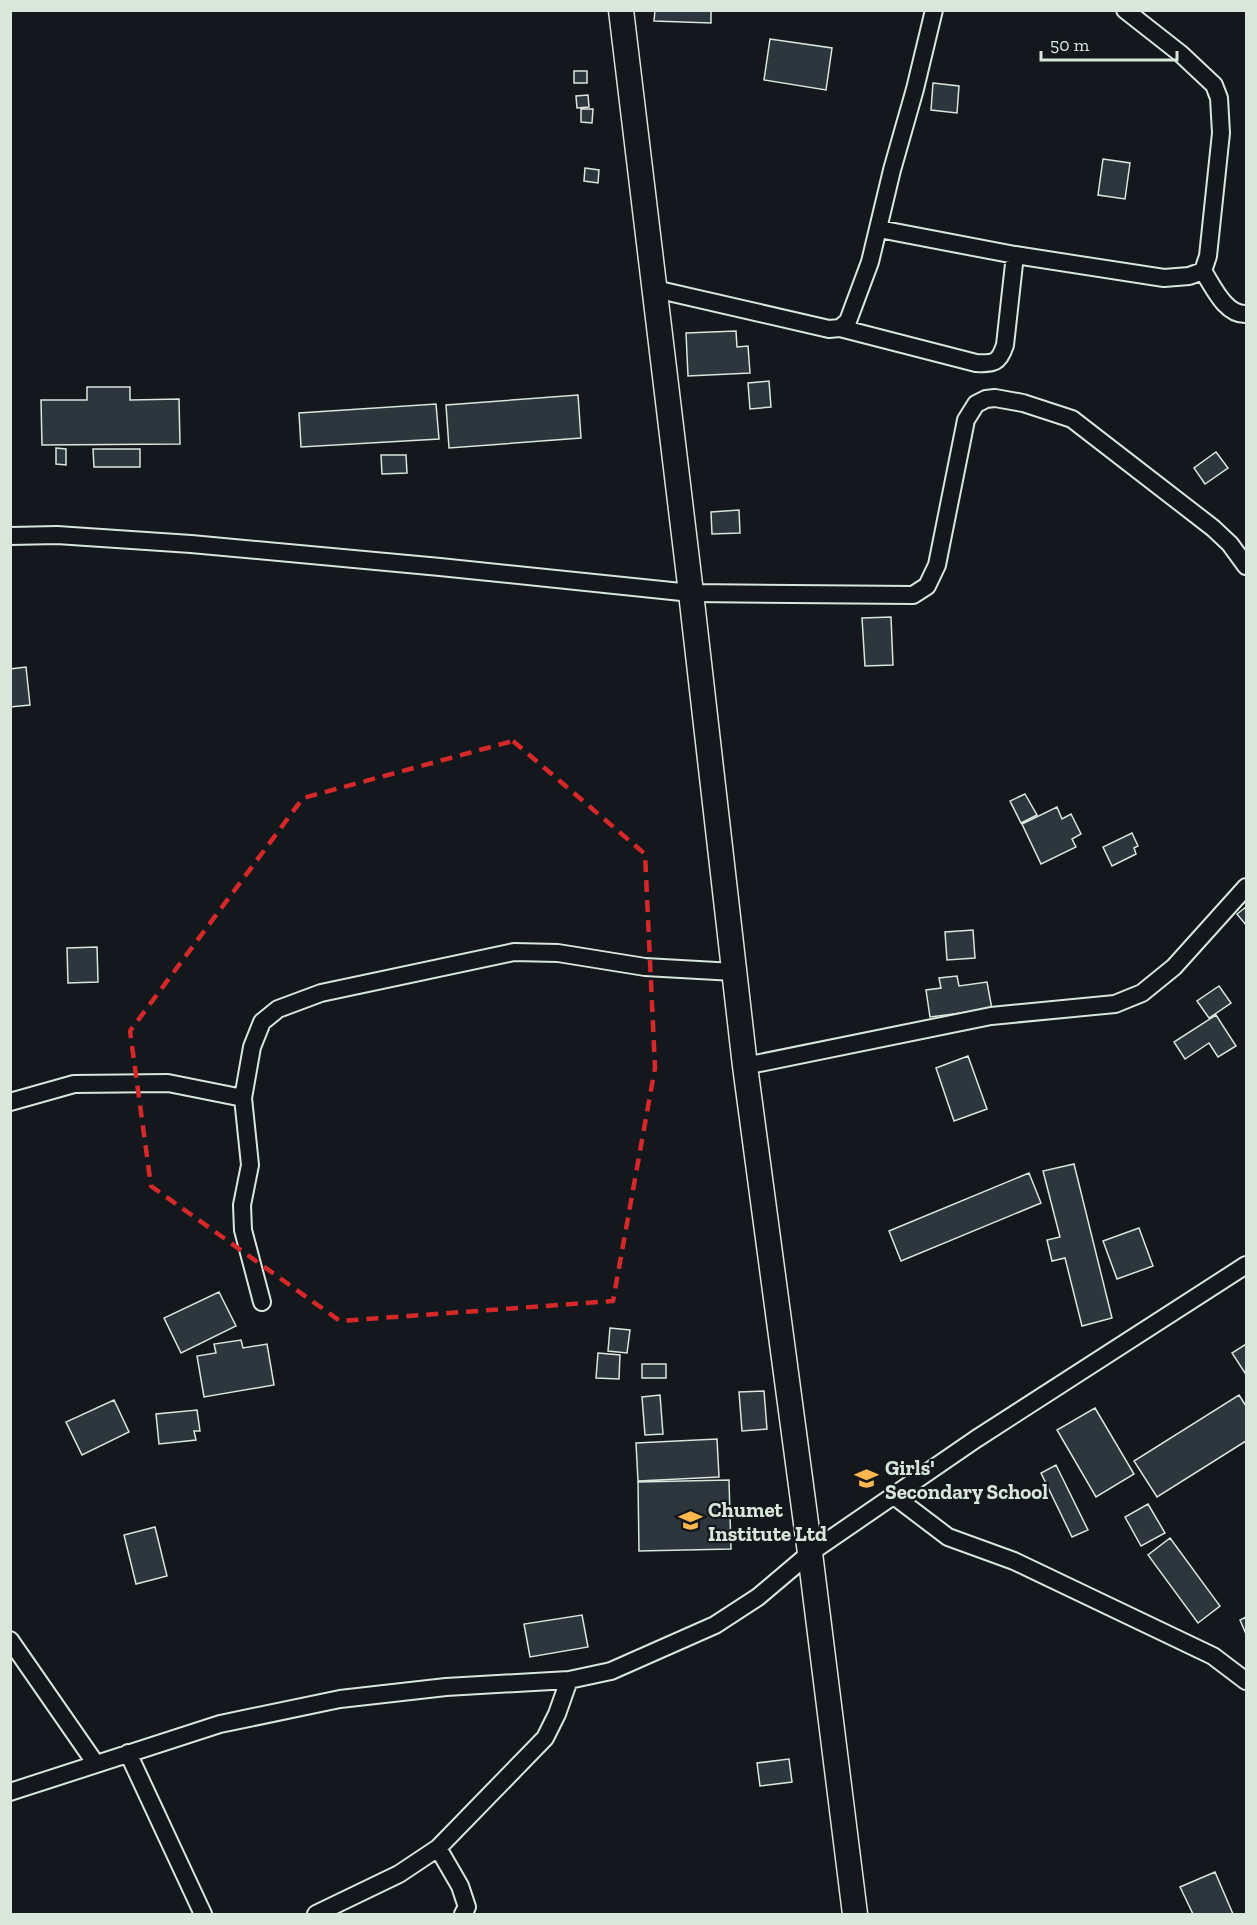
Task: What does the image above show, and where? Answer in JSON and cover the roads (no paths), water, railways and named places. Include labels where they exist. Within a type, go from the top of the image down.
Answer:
[{"type":"main road","points":[[621,10],[745,1066],[810,1553],[855,1914]]},
{"type":"street","points":[[840,328],[848,321],[870,262],[934,10]]},
{"type":"street","points":[[1125,10],[1181,54],[1214,86],[1219,98],[1221,133],[1208,256],[1203,271]]},
{"type":"street","points":[[879,229],[1014,255],[1164,278],[1189,276],[1203,271]]},
{"type":"street","points":[[655,289],[829,329],[840,328],[976,363],[990,364],[1001,357],[1005,345],[1014,255]]},
{"type":"street","points":[[1203,271],[1230,310],[1246,314]]},
{"type":"street","points":[[10,536],[57,536],[190,544],[691,593],[913,595],[927,586],[937,565],[966,420],[976,404],[995,398],[1023,403],[1072,419],[1213,528],[1230,544],[1246,566]]},
{"type":"street","points":[[745,1066],[991,1017],[1114,1004],[1142,993],[1174,967],[1246,887]]},
{"type":"street","points":[[262,1302],[243,1230],[242,1205],[250,1165],[243,1098],[252,1047],[262,1022],[278,1009],[321,993],[514,952],[558,953],[645,967],[734,972]]},
{"type":"street","points":[[10,1102],[74,1084],[168,1083],[243,1098]]},
{"type":"street","points":[[10,1792],[220,1724],[340,1699],[446,1687],[569,1680],[611,1671],[715,1625],[758,1597],[810,1553],[976,1439],[1246,1265]]},
{"type":"street","points":[[894,1496],[948,1538],[1014,1561],[1213,1656],[1246,1681]]},
{"type":"street","points":[[10,1640],[96,1764]]},
{"type":"street","points":[[316,1914],[399,1874],[438,1848],[545,1738],[557,1714],[569,1680]]},
{"type":"street","points":[[128,1753],[202,1914]]},
{"type":"street","points":[[438,1848],[459,1886],[467,1907],[463,1914]]},
{"type":"place","name":"Girls' Secondary School","points":[[867,1479]]},
{"type":"place","name":"Chumet Institute Ltd","points":[[690,1521]]}]
